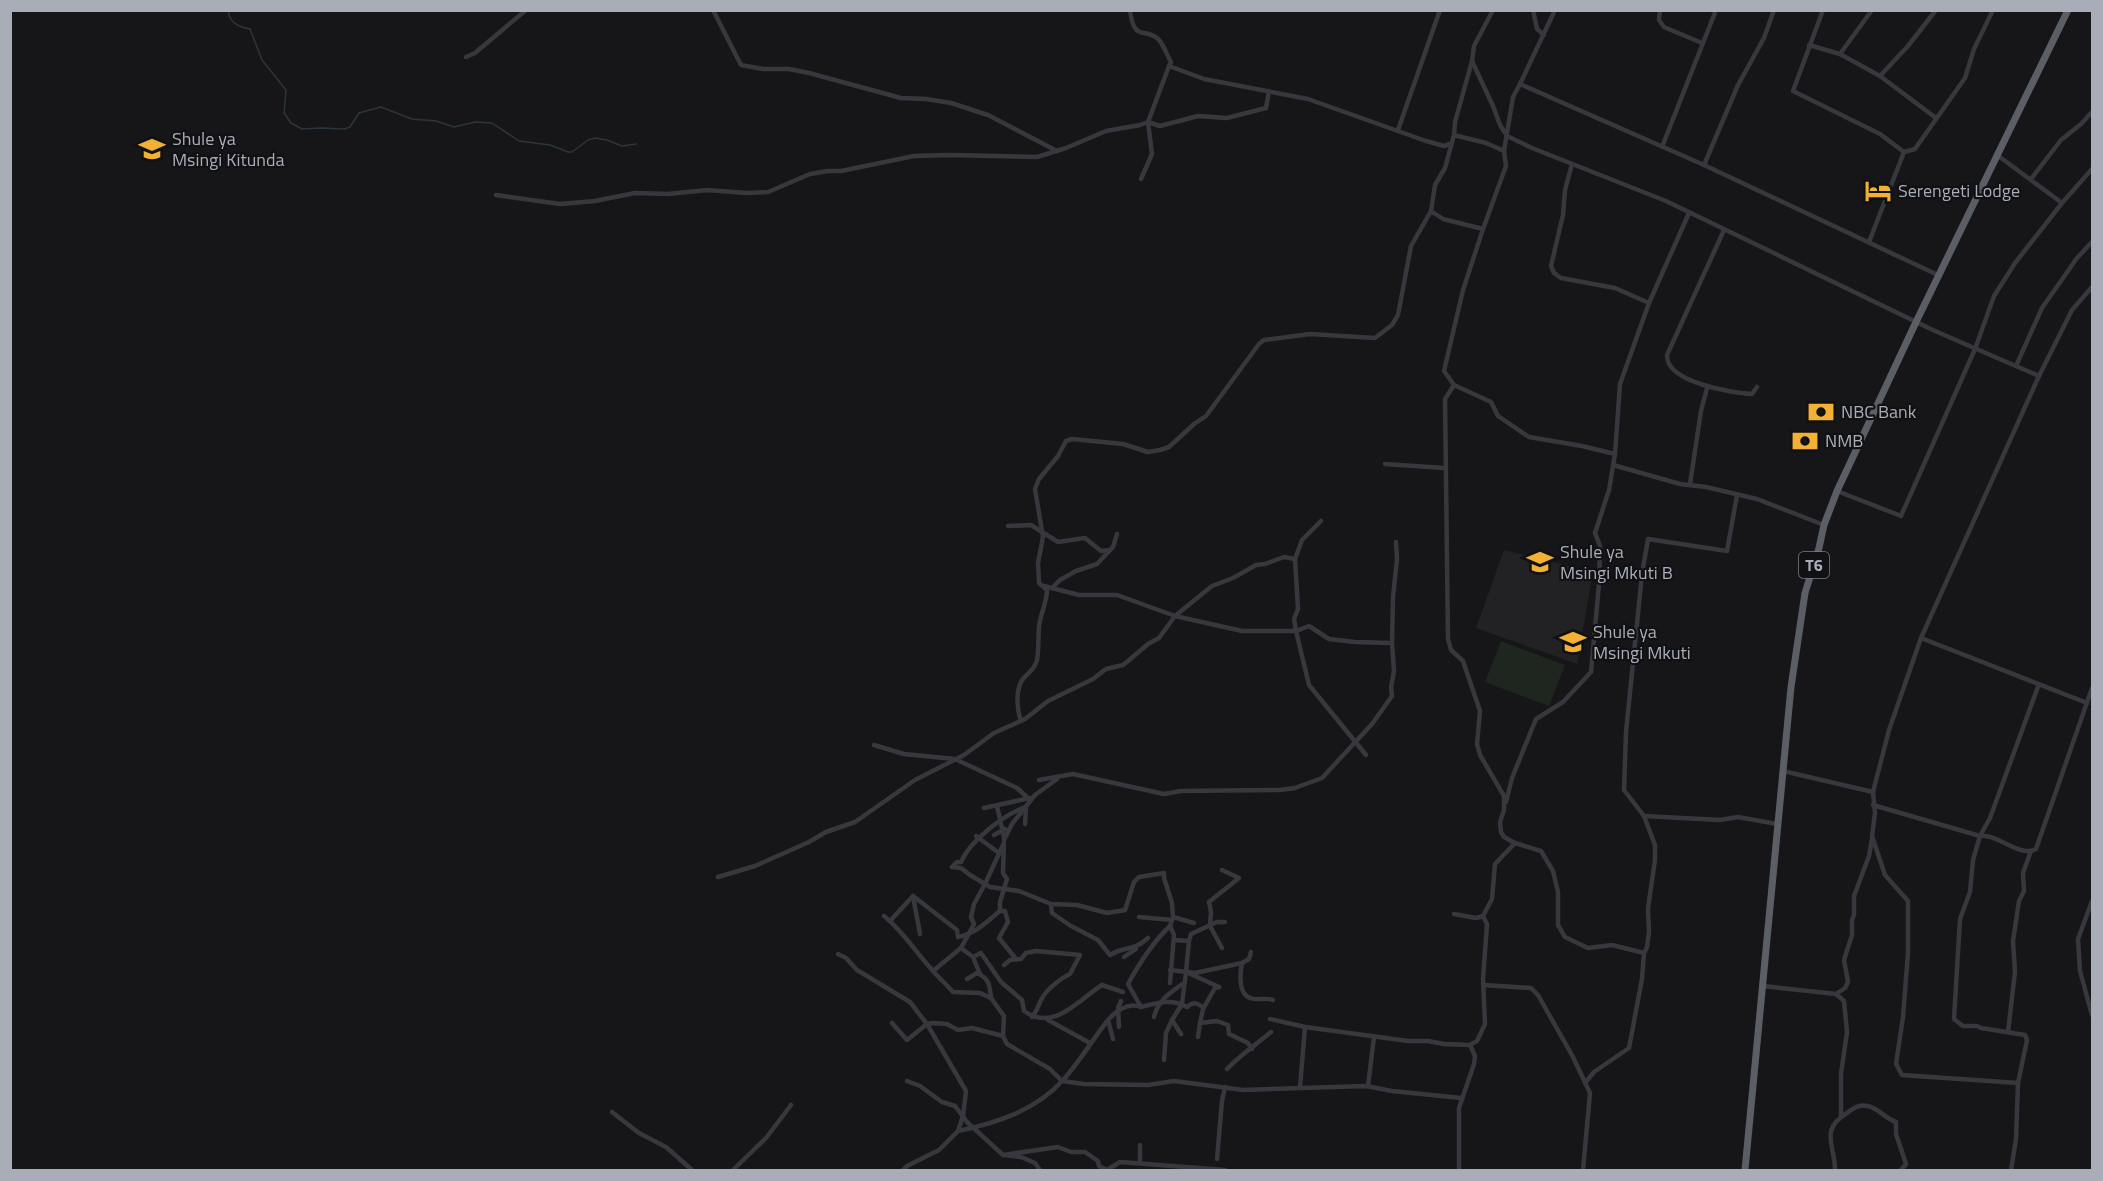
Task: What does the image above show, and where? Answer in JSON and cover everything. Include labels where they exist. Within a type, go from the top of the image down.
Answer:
[{"type":"highway","name":"T6","points":[[1745,1170],[1791,687],[1805,593],[1824,525],[1837,491],[1916,322],[2068,10]]},
{"type":"street","points":[[466,57],[475,53],[526,10]]},
{"type":"street","points":[[713,10],[741,65],[763,69],[789,69],[901,98],[951,103],[988,115],[1057,151]]},
{"type":"street","points":[[1130,10],[1132,23],[1137,31],[1159,40],[1171,62],[1148,122],[1152,154],[1141,179]]},
{"type":"street","points":[[1398,130],[1440,10]]},
{"type":"street","points":[[1021,721],[1018,709],[1019,686],[1037,661],[1041,612],[1047,596],[1047,590],[1040,583],[1038,563],[1043,548],[1035,489],[1039,479],[1058,456],[1066,441],[1072,439],[1123,444],[1148,452],[1169,447],[1206,416],[1264,340],[1310,334],[1376,338],[1392,325],[1398,315],[1411,246],[1431,211],[1435,185],[1445,168],[1477,37],[1493,10]]},
{"type":"street","points":[[1533,10],[1537,29],[1544,35]]},
{"type":"street","points":[[1555,10],[1513,97],[1504,151],[1506,166],[1463,290],[1444,371],[1454,386],[1491,402],[1498,416],[1529,437],[1615,454]]},
{"type":"street","points":[[1660,10],[1659,20],[1664,27],[1702,43]]},
{"type":"street","points":[[1662,147],[1716,10]]},
{"type":"street","points":[[1704,165],[1738,85],[1764,38],[1774,10]]},
{"type":"street","points":[[1823,10],[1793,91],[1880,134],[1904,152]]},
{"type":"street","points":[[1840,54],[1872,10]]},
{"type":"street","points":[[1880,76],[1908,46],[1936,10]]},
{"type":"street","points":[[1904,152],[1915,149],[1965,78],[1974,49],[1993,10]]},
{"type":"street","points":[[1809,45],[1840,54],[1880,76],[1936,118]]},
{"type":"street","points":[[1472,61],[1507,136],[1666,201],[1916,322],[2038,376]]},
{"type":"street","points":[[1169,66],[1204,79],[1308,99],[1426,141],[1443,146],[1450,144]]},
{"type":"street","points":[[1520,84],[1704,165],[1940,276]]},
{"type":"street","points":[[496,195],[560,204],[595,201],[635,193],[668,194],[707,190],[756,193],[768,192],[810,174],[841,171],[914,156],[1037,157],[1106,131],[1148,122],[1160,126],[1198,116],[1227,117],[1253,112],[1266,108],[1269,91]]},
{"type":"street","points":[[2031,179],[2061,140],[2092,112]]},
{"type":"street","points":[[1454,135],[1486,143],[1504,151]]},
{"type":"street","points":[[1869,242],[1904,152]]},
{"type":"street","points":[[1998,155],[2062,202]]},
{"type":"street","points":[[1572,164],[1551,266],[1554,273],[1561,278],[1615,288],[1649,303]]},
{"type":"street","points":[[1837,491],[1901,516],[1975,349],[1994,296],[2015,263],[2062,202],[2092,169]]},
{"type":"street","points":[[1431,211],[1443,219],[1483,228]]},
{"type":"street","points":[[1644,952],[1612,945],[1588,948],[1565,937],[1558,925],[1558,892],[1553,871],[1541,851],[1504,837],[1500,822],[1512,778],[1536,719],[1563,702],[1591,672],[1600,546],[1595,533],[1603,513],[1615,454],[1620,384],[1649,303],[1689,213]]},
{"type":"street","points":[[1724,230],[1667,355],[1667,361],[1670,368],[1707,388],[1752,394],[1757,387]]},
{"type":"street","points":[[2016,366],[2042,308],[2077,258],[2092,242]]},
{"type":"street","points":[[1836,994],[1845,988],[1848,982],[1844,960],[1852,935],[1854,896],[1869,856],[1875,813],[1873,792],[1889,730],[1921,638],[2038,376],[2072,310],[2092,287]]},
{"type":"street","points":[[1454,386],[1444,399],[1448,639],[1451,650],[1463,662],[1480,711],[1477,744],[1480,755],[1504,796],[1504,810]]},
{"type":"street","points":[[1690,484],[1701,411],[1707,388]]},
{"type":"street","points":[[1385,464],[1444,468]]},
{"type":"street","points":[[1613,465],[1680,484],[1690,484],[1757,499],[1824,525]]},
{"type":"street","points":[[1585,1083],[1594,1072],[1629,1048],[1649,932],[1648,908],[1655,845],[1644,816],[1624,790],[1626,732],[1642,574],[1648,539],[1727,550],[1737,495]]},
{"type":"street","points":[[1321,521],[1302,540],[1295,559],[1298,609],[1294,619],[1296,631],[1310,685],[1366,755]]},
{"type":"street","points":[[1008,526],[1030,525],[1058,542],[1085,538],[1101,550],[1110,550]]},
{"type":"street","points":[[1052,588],[1060,579],[1097,564],[1113,546],[1117,534]]},
{"type":"street","points":[[1039,780],[1073,774],[1164,794],[1181,791],[1295,788],[1322,778],[1356,743],[1392,696],[1396,542]]},
{"type":"street","points":[[718,877],[755,866],[826,832],[855,822],[915,780],[955,759],[994,733],[1021,721],[1048,701],[1093,680],[1106,669],[1123,665],[1148,644],[1159,638],[1175,616],[1212,586],[1240,575],[1256,565],[1284,557],[1295,559]]},
{"type":"street","points":[[1044,586],[1079,595],[1117,595],[1175,616],[1242,632],[1296,631],[1310,626],[1329,639],[1392,643]]},
{"type":"street","points":[[1921,638],[2087,704]]},
{"type":"street","points":[[2011,1170],[2016,1139],[2018,1083],[2027,1040],[2025,1035],[1964,1026],[1954,1019],[1960,919],[1970,892],[1973,860],[1980,836],[1990,818],[2039,684]]},
{"type":"street","points":[[1873,805],[1980,836],[1988,835],[2019,849],[2031,851],[2036,849],[2092,688]]},
{"type":"street","points":[[874,745],[904,754],[955,759],[1017,788],[1029,799]]},
{"type":"street","points":[[1783,771],[1873,792]]},
{"type":"street","points":[[984,808],[1029,799],[1059,777]]},
{"type":"street","points":[[933,972],[961,948],[968,936],[974,924],[971,917],[974,904],[986,884],[1010,827],[1035,795]]},
{"type":"street","points":[[914,896],[957,930],[958,937],[968,936],[978,930],[999,911],[1007,879],[1003,873],[1003,830],[997,806]]},
{"type":"street","points":[[1026,807],[1013,811],[977,837],[961,862],[957,862],[952,867],[962,868],[970,875],[996,888],[1019,891],[1051,904],[1077,905],[1107,913],[1119,913],[1125,910],[1134,882],[1139,877],[1164,873],[1172,903],[1174,940],[1170,982]]},
{"type":"street","points":[[1025,824],[1026,807]]},
{"type":"street","points":[[1644,816],[1720,820],[1738,817],[1777,824]]},
{"type":"street","points":[[994,835],[1010,827]]},
{"type":"street","points":[[1872,836],[1885,875],[1908,902],[1904,1017],[1896,1064],[1902,1075],[2018,1083]]},
{"type":"street","points":[[977,837],[1004,857]]},
{"type":"street","points":[[1454,914],[1476,918],[1483,916],[1492,899],[1495,864],[1515,843]]},
{"type":"street","points":[[2008,1032],[2015,972],[2013,941],[2019,901],[2024,891],[2023,873],[2031,851]]},
{"type":"street","points":[[1221,948],[1210,926],[1209,902],[1239,878],[1222,870]]},
{"type":"street","points":[[890,921],[914,896]]},
{"type":"street","points":[[914,896],[920,933]]},
{"type":"street","points":[[2092,901],[2079,939],[2080,971],[2092,1015]]},
{"type":"street","points":[[1051,904],[1052,913],[1098,940],[1110,955],[1121,949],[1138,947]]},
{"type":"street","points":[[999,911],[1005,911],[1008,922],[999,938],[1016,959]]},
{"type":"street","points":[[884,916],[953,992],[980,993],[991,998],[1004,1016],[1003,1036],[1007,1044],[1050,1070],[1062,1081],[1084,1084],[1148,1085],[1174,1081],[1256,1090],[1300,1086],[1368,1086],[1392,1091],[1461,1098]]},
{"type":"street","points":[[1270,1019],[1305,1027],[1374,1037],[1470,1045],[1477,1041],[1485,1024],[1487,924],[1483,916]]},
{"type":"street","points":[[1139,917],[1194,923]]},
{"type":"street","points":[[1141,1007],[1128,984],[1143,957],[1172,921]]},
{"type":"street","points":[[1164,1059],[1166,1033],[1182,1004],[1191,934],[1217,922],[1225,921]]},
{"type":"street","points":[[1124,957],[1148,938]]},
{"type":"street","points":[[1174,940],[1190,941]]},
{"type":"street","points":[[961,948],[973,957],[980,974],[990,985],[991,998]]},
{"type":"street","points":[[1004,965],[1010,960],[1021,959],[1026,953],[1036,951],[1080,956],[1070,974],[1061,978],[1044,995],[1038,1010],[1032,1017]]},
{"type":"street","points":[[1170,970],[1195,973],[1242,963],[1249,959],[1251,952]]},
{"type":"street","points":[[973,957],[981,953],[1001,982],[1022,1000],[1024,1011],[1032,1017],[1048,1020],[1090,1043]]},
{"type":"street","points":[[838,954],[846,958],[857,970],[910,1002],[927,1024],[966,1091],[963,1116],[958,1131],[939,1150],[903,1170]]},
{"type":"street","points":[[1242,963],[1240,977],[1244,994],[1250,998],[1274,1000]]},
{"type":"street","points":[[1186,972],[1220,987],[1215,988],[1204,1008],[1198,1038]]},
{"type":"street","points":[[967,979],[977,973],[980,974]]},
{"type":"street","points":[[1154,1017],[1167,994],[1184,983]]},
{"type":"street","points":[[1048,1020],[1058,1016],[1102,985],[1123,992]]},
{"type":"street","points":[[1484,985],[1531,988],[1538,995],[1590,1093],[1583,1170]]},
{"type":"street","points":[[1763,986],[1836,994],[1844,1001],[1847,1032],[1841,1074],[1841,1117]]},
{"type":"street","points":[[958,1131],[975,1128],[1026,1110],[1062,1081],[1108,1020],[1119,1010],[1136,1005],[1141,1007],[1164,1000],[1187,1007],[1192,1003],[1197,1003],[1204,1008]]},
{"type":"street","points":[[1119,1027],[1118,1008],[1121,1001]]},
{"type":"street","points":[[1108,1020],[1113,1039]]},
{"type":"street","points":[[1172,1020],[1181,1034]]},
{"type":"street","points":[[1200,1023],[1217,1021],[1228,1025],[1229,1034],[1248,1043],[1252,1049]]},
{"type":"street","points":[[892,1023],[907,1040],[927,1024],[947,1024],[958,1030],[972,1028],[1003,1036]]},
{"type":"street","points":[[1300,1086],[1305,1027]]},
{"type":"street","points":[[1227,1069],[1244,1051],[1252,1049],[1271,1032]]},
{"type":"street","points":[[1368,1086],[1374,1037]]},
{"type":"street","points":[[1459,1170],[1459,1108],[1475,1056],[1470,1045]]},
{"type":"street","points":[[907,1081],[955,1106],[1003,1155],[1021,1157],[1035,1163],[1040,1170]]},
{"type":"street","points":[[1217,1159],[1225,1087]]},
{"type":"street","points":[[733,1170],[766,1138],[791,1105]]},
{"type":"street","points":[[1834,1170],[1829,1132],[1841,1117],[1859,1105],[1870,1106],[1896,1122],[1896,1134],[1906,1164],[1901,1170]]},
{"type":"street","points":[[612,1112],[639,1133],[666,1147],[692,1170]]},
{"type":"street","points":[[1140,1145],[1140,1163]]},
{"type":"street","points":[[1003,1155],[1058,1147],[1071,1152],[1085,1152],[1107,1170],[1120,1162],[1140,1163],[1147,1167],[1225,1170]]},
{"type":"shaded area","points":[[1504,550],[1593,572],[1577,664],[1476,628]]},
{"type":"shaded area","points":[[1501,641],[1565,665],[1549,706],[1485,682]]},
{"type":"waterway","points":[[228,10],[235,24],[250,29],[262,60],[286,90],[284,113],[291,123],[302,129],[344,129],[350,127],[359,113],[381,107],[412,119],[436,121],[454,127],[475,122],[492,123],[519,141],[550,145],[568,152],[572,152],[588,140],[595,138],[622,146],[636,144]]},
{"type":"place","name":"Shule ya Msingi Kitunda","points":[[152,149]]},
{"type":"place","name":"Serengeti Lodge","points":[[1878,191]]},
{"type":"place","name":"NBC Bank","points":[[1821,412]]},
{"type":"place","name":"NMB","points":[[1805,441]]},
{"type":"place","name":"Shule ya Msingi Mkuti B","points":[[1540,562]]},
{"type":"place","name":"Shule ya Msingi Mkuti","points":[[1573,642]]}]
